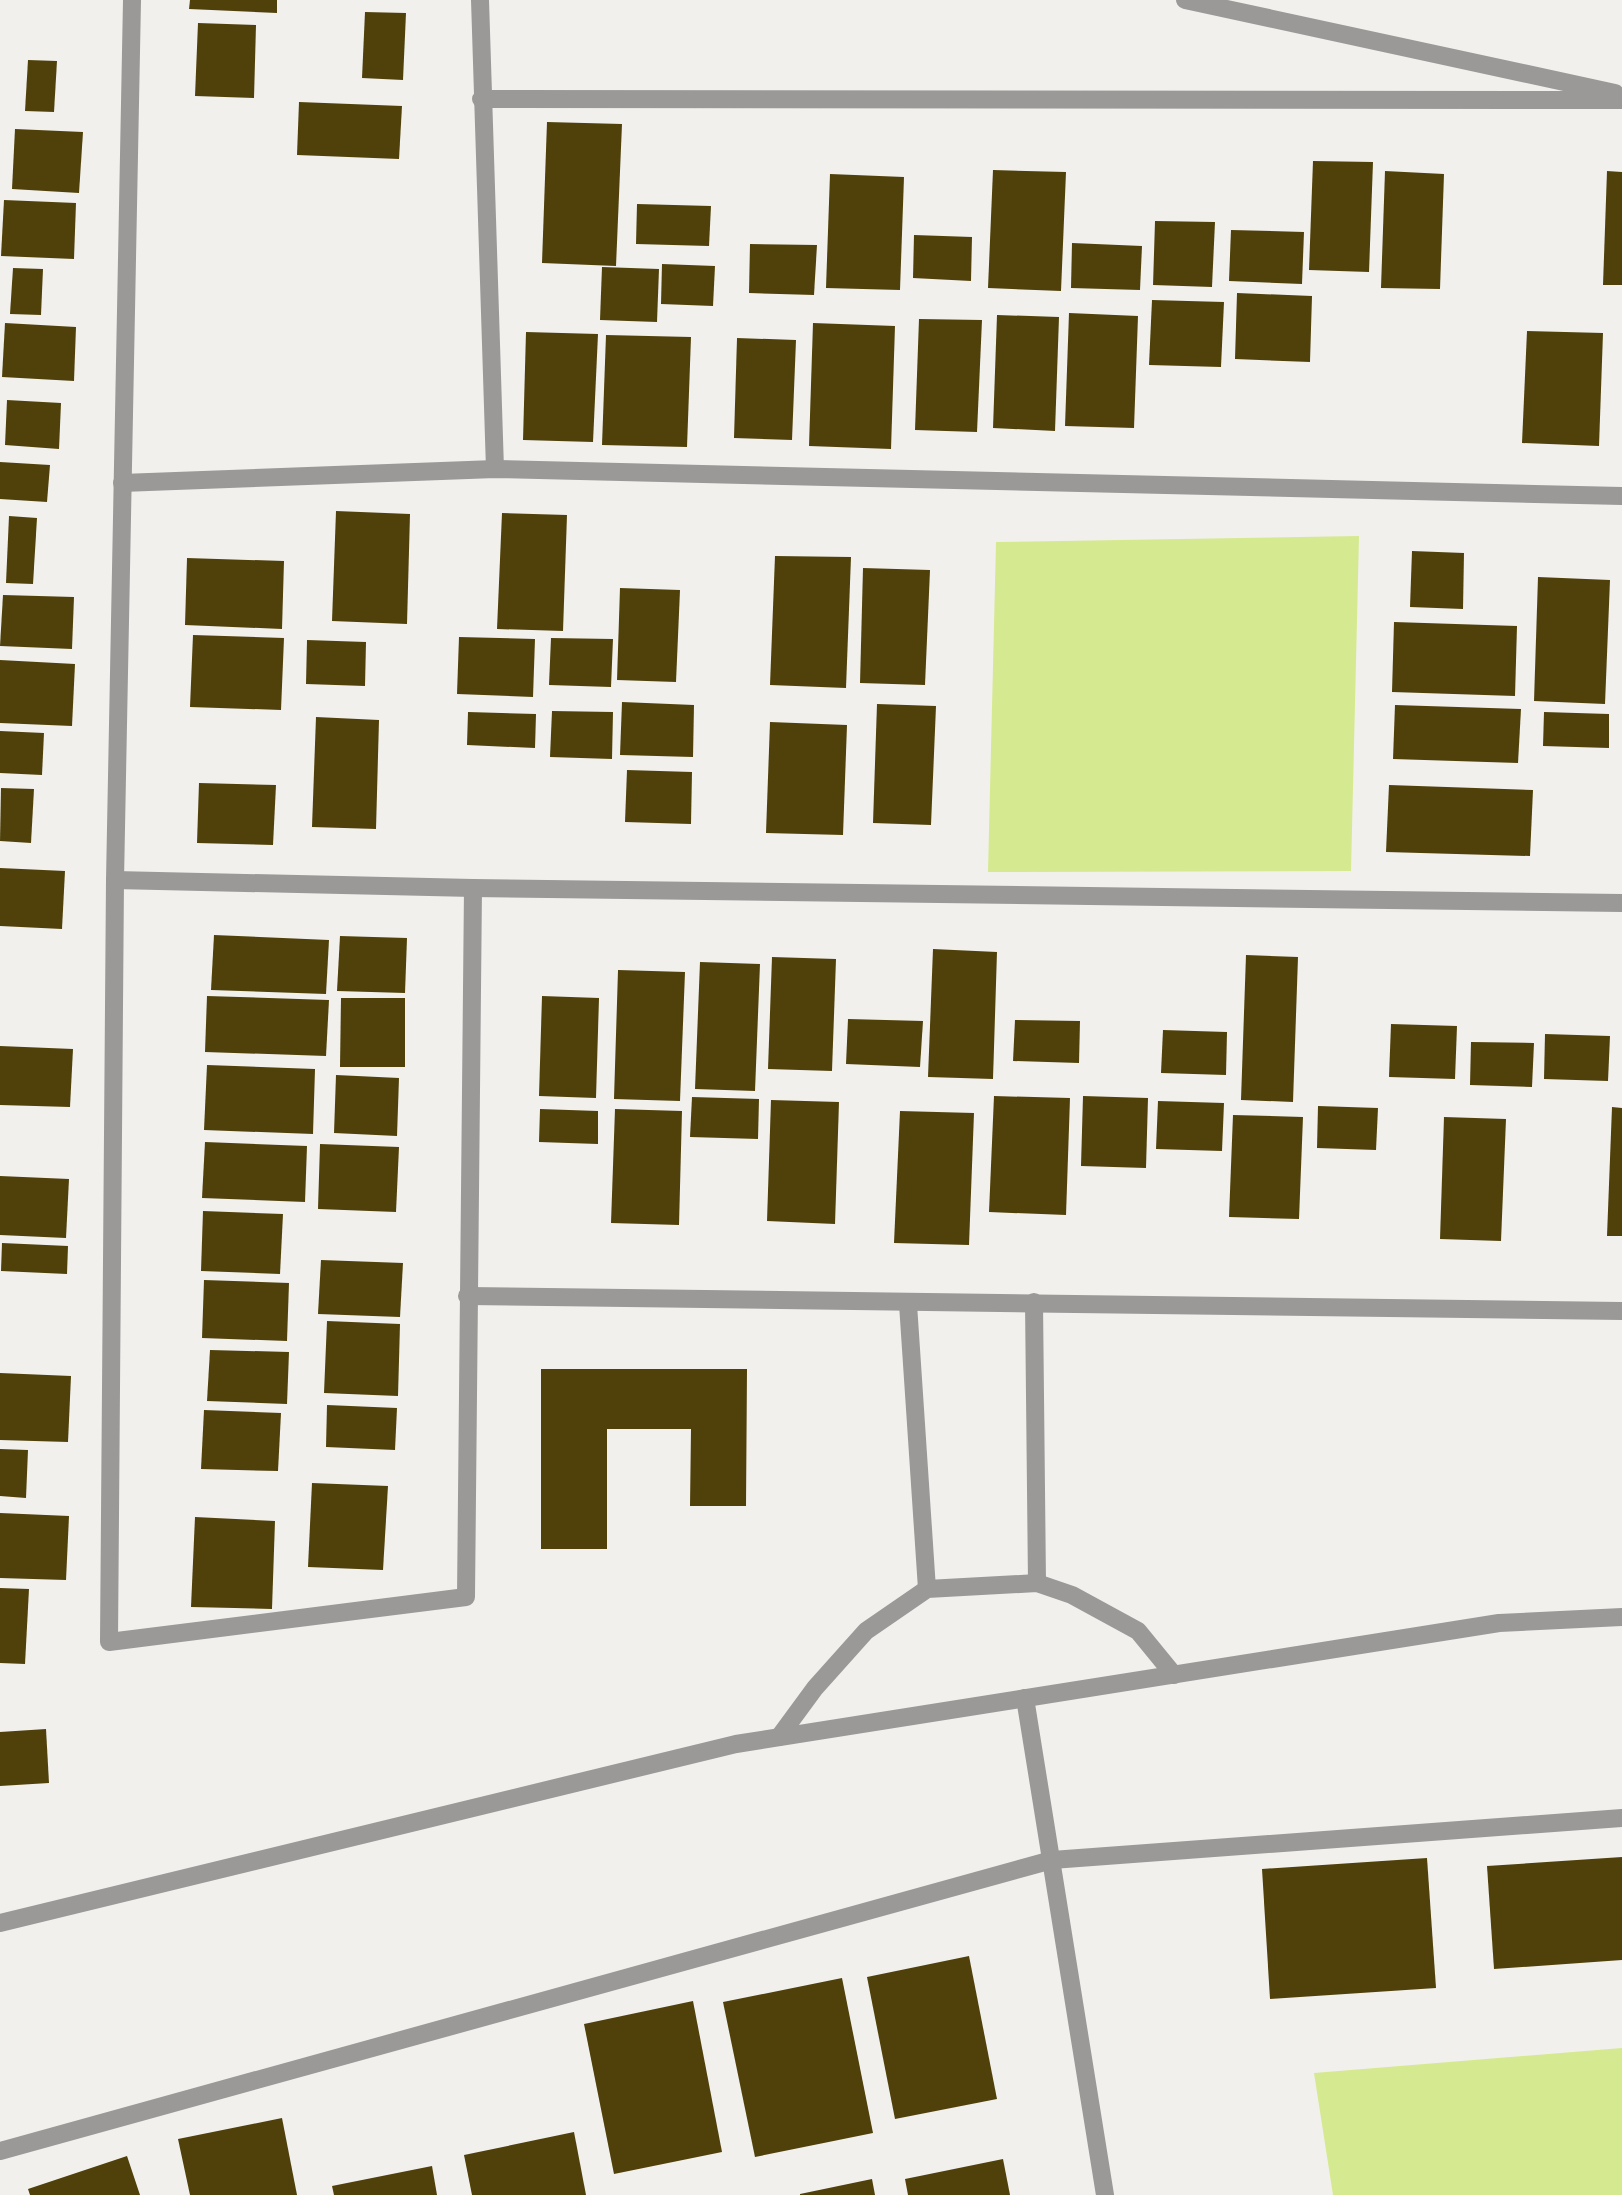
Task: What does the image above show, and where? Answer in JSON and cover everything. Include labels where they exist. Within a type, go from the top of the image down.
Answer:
[{"type":"street","points":[[132,0],[116,880],[109,1642],[466,1597],[467,1296],[474,888]]},
{"type":"street","points":[[480,0],[481,99],[495,469]]},
{"type":"street","points":[[1185,0],[1622,94]]},
{"type":"street","points":[[481,99],[1622,100]]},
{"type":"street","points":[[122,483],[495,469],[1622,496]]},
{"type":"street","points":[[116,880],[474,888],[1622,903]]},
{"type":"street","points":[[467,1296],[908,1304],[1034,1302],[1622,1311]]},
{"type":"street","points":[[1034,1302],[1037,1583]]},
{"type":"street","points":[[908,1304],[927,1589]]},
{"type":"street","points":[[779,1737],[815,1688],[866,1631],[927,1589],[1037,1583],[1072,1595],[1138,1631],[1174,1675]]},
{"type":"street","points":[[0,1923],[723,1747],[1499,1623],[1622,1618]]},
{"type":"street","points":[[1025,1698],[1105,2195]]},
{"type":"street","points":[[0,2151],[1052,1860],[1622,1818]]},
{"type":"green space","points":[[1359,536],[1351,871],[988,872],[996,542]]},
{"type":"green space","points":[[1622,2048],[1622,2195],[1333,2195],[1314,2073]]},
{"type":"building","points":[[190,0],[277,0],[277,13],[189,9]]},
{"type":"building","points":[[365,12],[406,13],[403,80],[362,78]]},
{"type":"building","points":[[198,23],[256,25],[254,98],[195,96]]},
{"type":"building","points":[[28,60],[57,61],[54,112],[25,111]]},
{"type":"building","points":[[299,102],[402,106],[399,159],[297,155]]},
{"type":"building","points":[[547,122],[622,124],[616,266],[542,263]]},
{"type":"building","points":[[15,129],[83,132],[79,193],[12,189]]},
{"type":"building","points":[[1313,161],[1373,162],[1369,272],[1309,270]]},
{"type":"building","points":[[993,170],[1066,172],[1061,291],[988,288]]},
{"type":"building","points":[[1385,171],[1444,174],[1440,289],[1381,288]]},
{"type":"building","points":[[1607,171],[1622,172],[1622,285],[1603,285]]},
{"type":"building","points":[[830,174],[904,177],[900,290],[826,288]]},
{"type":"building","points":[[4,200],[76,203],[74,259],[1,256]]},
{"type":"building","points":[[637,204],[711,206],[709,246],[636,244]]},
{"type":"building","points":[[1155,221],[1215,222],[1212,287],[1153,285]]},
{"type":"building","points":[[1231,230],[1304,232],[1302,284],[1229,281]]},
{"type":"building","points":[[914,235],[972,237],[971,281],[913,278]]},
{"type":"building","points":[[1072,243],[1142,246],[1140,290],[1071,288]]},
{"type":"building","points":[[750,244],[817,245],[814,295],[749,293]]},
{"type":"building","points":[[662,264],[715,266],[713,306],[661,304]]},
{"type":"building","points":[[602,267],[659,269],[657,322],[600,320]]},
{"type":"building","points":[[13,268],[43,269],[41,315],[10,314]]},
{"type":"building","points":[[1237,293],[1312,296],[1310,362],[1235,359]]},
{"type":"building","points":[[1152,300],[1224,302],[1221,367],[1149,365]]},
{"type":"building","points":[[1069,313],[1138,316],[1134,428],[1065,426]]},
{"type":"building","points":[[997,315],[1059,317],[1055,431],[993,428]]},
{"type":"building","points":[[919,319],[982,320],[977,432],[915,430]]},
{"type":"building","points":[[5,323],[76,327],[74,381],[2,377]]},
{"type":"building","points":[[813,323],[895,326],[891,449],[809,446]]},
{"type":"building","points":[[1527,331],[1603,333],[1599,446],[1522,443]]},
{"type":"building","points":[[526,332],[598,334],[593,442],[523,440]]},
{"type":"building","points":[[606,335],[691,337],[687,447],[602,445]]},
{"type":"building","points":[[737,338],[796,340],[792,440],[734,438]]},
{"type":"building","points":[[7,400],[61,403],[59,449],[5,445]]},
{"type":"building","points":[[0,462],[50,465],[47,502],[0,499]]},
{"type":"building","points":[[336,511],[410,514],[407,624],[332,621]]},
{"type":"building","points":[[502,513],[567,515],[563,631],[497,629]]},
{"type":"building","points":[[9,516],[37,518],[33,584],[6,583]]},
{"type":"building","points":[[1412,551],[1464,553],[1463,609],[1410,607]]},
{"type":"building","points":[[775,556],[851,557],[846,688],[770,685]]},
{"type":"building","points":[[187,558],[284,561],[282,629],[185,625]]},
{"type":"building","points":[[863,568],[930,570],[925,685],[860,683]]},
{"type":"building","points":[[1538,577],[1610,580],[1605,704],[1534,701]]},
{"type":"building","points":[[620,588],[680,590],[676,682],[617,680]]},
{"type":"building","points":[[3,595],[74,597],[72,649],[0,646]]},
{"type":"building","points":[[1394,622],[1517,626],[1515,696],[1392,692]]},
{"type":"building","points":[[193,635],[284,638],[281,710],[190,707]]},
{"type":"building","points":[[459,637],[535,639],[533,697],[457,694]]},
{"type":"building","points":[[551,638],[613,639],[611,687],[549,685]]},
{"type":"building","points":[[307,640],[366,642],[365,686],[306,684]]},
{"type":"building","points":[[0,660],[75,664],[72,726],[0,723]]},
{"type":"building","points":[[622,702],[694,705],[693,757],[620,755]]},
{"type":"building","points":[[877,704],[936,706],[931,825],[873,823]]},
{"type":"building","points":[[1395,705],[1521,709],[1518,763],[1393,759]]},
{"type":"building","points":[[552,711],[613,712],[612,759],[550,757]]},
{"type":"building","points":[[468,712],[536,714],[535,748],[467,745]]},
{"type":"building","points":[[1544,712],[1609,714],[1609,748],[1543,746]]},
{"type":"building","points":[[316,717],[379,720],[376,829],[312,827]]},
{"type":"building","points":[[770,722],[847,725],[843,835],[766,833]]},
{"type":"building","points":[[0,731],[44,733],[42,775],[0,773]]},
{"type":"building","points":[[627,770],[692,772],[691,824],[625,822]]},
{"type":"building","points":[[199,783],[276,785],[273,845],[197,843]]},
{"type":"building","points":[[1389,785],[1533,790],[1530,856],[1386,852]]},
{"type":"building","points":[[1,788],[34,789],[31,843],[0,841]]},
{"type":"building","points":[[0,868],[65,871],[62,929],[0,926]]},
{"type":"building","points":[[214,935],[329,940],[326,994],[211,990]]},
{"type":"building","points":[[340,936],[407,938],[405,993],[337,991]]},
{"type":"building","points":[[933,949],[997,952],[993,1079],[928,1077]]},
{"type":"building","points":[[1246,955],[1298,957],[1293,1102],[1241,1100]]},
{"type":"building","points":[[772,957],[836,959],[832,1071],[768,1069]]},
{"type":"building","points":[[700,962],[760,964],[755,1091],[695,1089]]},
{"type":"building","points":[[618,970],[685,972],[680,1101],[614,1099]]},
{"type":"building","points":[[207,996],[329,1000],[326,1056],[205,1052]]},
{"type":"building","points":[[542,996],[599,998],[596,1098],[539,1096]]},
{"type":"building","points":[[341,998],[405,998],[405,1067],[340,1067]]},
{"type":"building","points":[[848,1019],[923,1021],[920,1067],[846,1064]]},
{"type":"building","points":[[1015,1020],[1080,1021],[1079,1063],[1013,1061]]},
{"type":"building","points":[[1391,1024],[1457,1026],[1455,1079],[1389,1077]]},
{"type":"building","points":[[1163,1030],[1227,1032],[1226,1075],[1161,1073]]},
{"type":"building","points":[[1545,1034],[1610,1036],[1608,1081],[1544,1079]]},
{"type":"building","points":[[1471,1042],[1534,1043],[1532,1087],[1470,1085]]},
{"type":"building","points":[[0,1046],[73,1049],[70,1107],[0,1105]]},
{"type":"building","points":[[207,1065],[315,1069],[313,1134],[204,1130]]},
{"type":"building","points":[[336,1075],[399,1078],[397,1136],[334,1133]]},
{"type":"building","points":[[994,1096],[1070,1098],[1066,1215],[989,1212]]},
{"type":"building","points":[[1083,1096],[1148,1098],[1146,1168],[1081,1166]]},
{"type":"building","points":[[692,1097],[759,1099],[758,1139],[690,1137]]},
{"type":"building","points":[[771,1100],[839,1102],[835,1224],[767,1221]]},
{"type":"building","points":[[1158,1101],[1224,1103],[1222,1151],[1156,1149]]},
{"type":"building","points":[[1318,1106],[1378,1108],[1376,1150],[1317,1148]]},
{"type":"building","points":[[1612,1107],[1622,1108],[1622,1236],[1607,1236]]},
{"type":"building","points":[[540,1109],[598,1111],[598,1144],[539,1142]]},
{"type":"building","points":[[615,1109],[682,1111],[679,1225],[611,1223]]},
{"type":"building","points":[[900,1111],[974,1113],[969,1245],[894,1243]]},
{"type":"building","points":[[1233,1115],[1303,1117],[1299,1219],[1229,1217]]},
{"type":"building","points":[[1444,1117],[1506,1119],[1501,1241],[1440,1239]]},
{"type":"building","points":[[205,1142],[307,1146],[305,1202],[202,1198]]},
{"type":"building","points":[[320,1144],[399,1147],[396,1212],[318,1209]]},
{"type":"building","points":[[0,1176],[69,1179],[66,1238],[0,1235]]},
{"type":"building","points":[[203,1211],[283,1214],[280,1274],[201,1271]]},
{"type":"building","points":[[2,1243],[68,1246],[67,1274],[1,1271]]},
{"type":"building","points":[[321,1260],[403,1263],[400,1317],[318,1314]]},
{"type":"building","points":[[204,1280],[289,1283],[287,1341],[202,1338]]},
{"type":"building","points":[[327,1321],[400,1324],[398,1396],[324,1393]]},
{"type":"building","points":[[210,1350],[289,1352],[287,1404],[207,1401]]},
{"type":"building","points":[[541,1369],[747,1369],[746,1506],[690,1506],[691,1429],[607,1429],[607,1549],[541,1549]]},
{"type":"building","points":[[0,1373],[71,1376],[68,1442],[0,1440]]},
{"type":"building","points":[[327,1405],[397,1408],[395,1450],[326,1447]]},
{"type":"building","points":[[204,1410],[281,1413],[278,1471],[201,1469]]},
{"type":"building","points":[[0,1449],[28,1450],[26,1498],[0,1496]]},
{"type":"building","points":[[312,1483],[388,1486],[383,1570],[308,1567]]},
{"type":"building","points":[[0,1513],[69,1516],[66,1580],[0,1578]]},
{"type":"building","points":[[195,1517],[275,1521],[272,1609],[191,1607]]},
{"type":"building","points":[[0,1588],[29,1589],[25,1664],[0,1663]]},
{"type":"building","points":[[46,1729],[49,1783],[0,1786],[0,1732]]},
{"type":"building","points":[[1622,1857],[1622,1960],[1494,1969],[1487,1866]]},
{"type":"building","points":[[1427,1858],[1436,1988],[1270,1999],[1262,1869]]},
{"type":"building","points":[[969,1956],[997,2099],[895,2119],[867,1977]]},
{"type":"building","points":[[842,1978],[873,2133],[755,2157],[723,2002]]},
{"type":"building","points":[[693,2001],[722,2152],[614,2174],[584,2024]]},
{"type":"building","points":[[282,2118],[297,2195],[190,2195],[178,2139]]},
{"type":"building","points":[[574,2132],[586,2195],[472,2195],[464,2155]]},
{"type":"building","points":[[127,2156],[140,2195],[30,2195],[28,2189]]},
{"type":"building","points":[[1003,2159],[1010,2195],[908,2195],[905,2179]]},
{"type":"building","points":[[432,2166],[437,2195],[334,2195],[332,2186]]},
{"type":"building","points":[[872,2179],[875,2195],[800,2195],[800,2194]]}]
